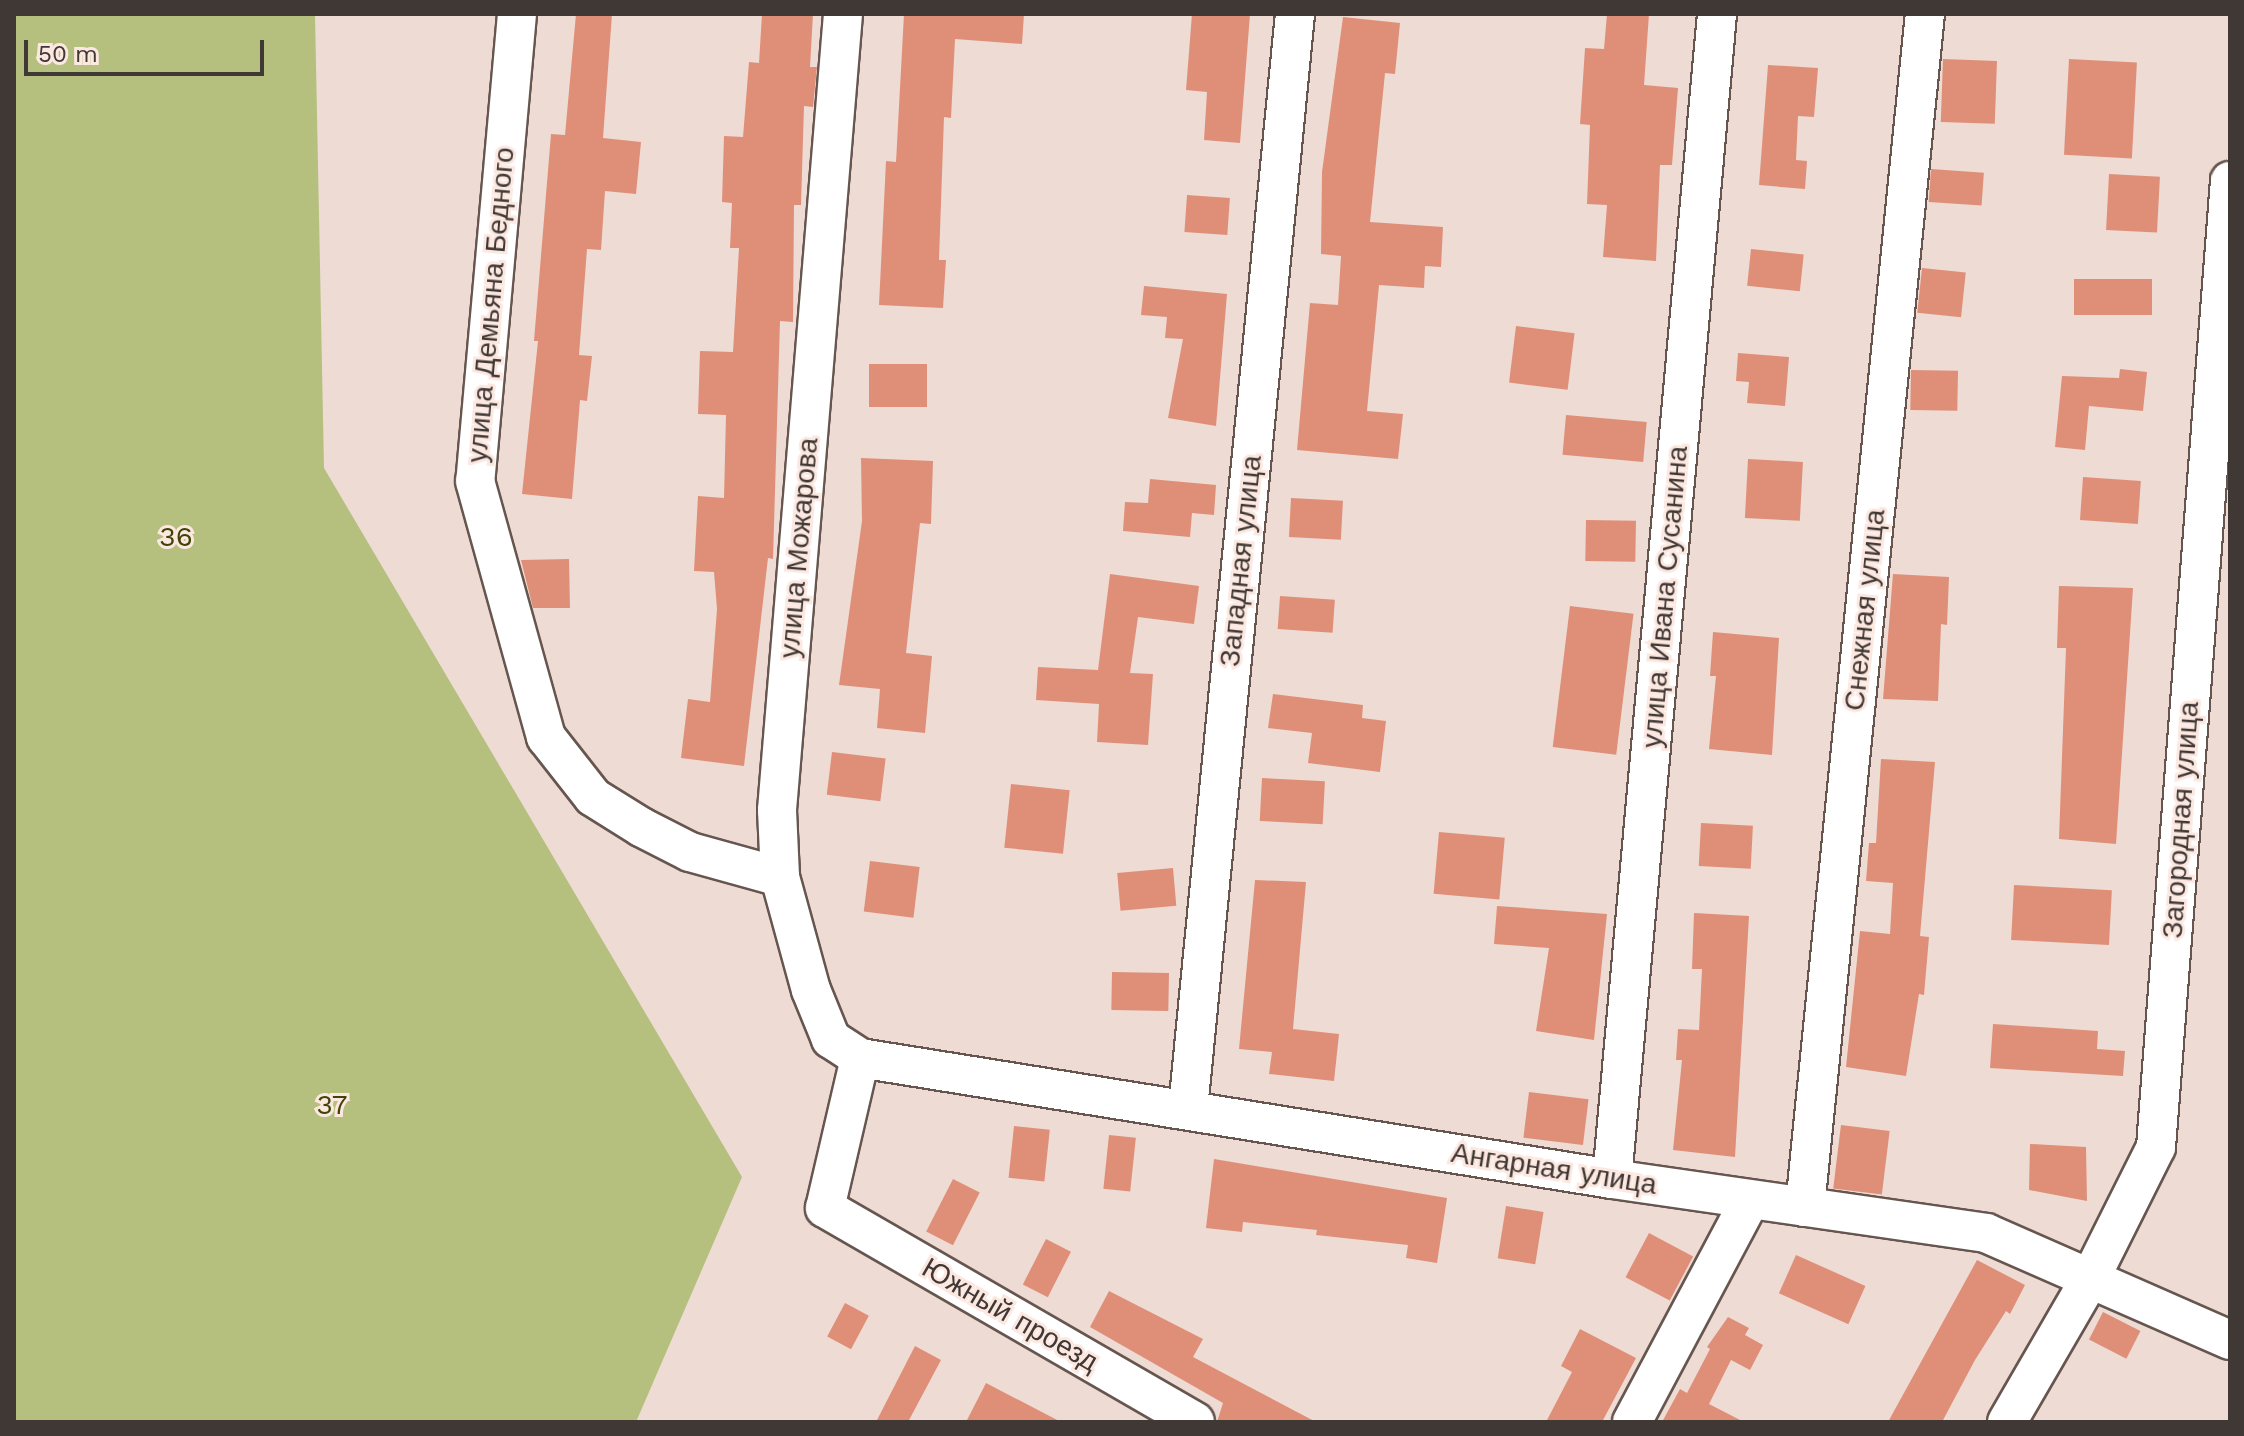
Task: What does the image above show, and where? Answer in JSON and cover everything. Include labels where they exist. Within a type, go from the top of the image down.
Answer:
[{"type":"street","name":"улица Демьяна Бедного","points":[[517,14],[475,481],[546,737],[593,797],[641,827],[690,852],[780,877]]},
{"type":"street","name":"улица Можарова","points":[[843,14],[777,810],[780,877],[811,990],[831,1039],[860,1058]]},
{"type":"street","name":"Западная улица","points":[[1188,1109],[1295,14]]},
{"type":"street","name":"улица Ивана Сусанина","points":[[1612,1179],[1717,14]]},
{"type":"street","name":"Снежная улица","points":[[1805,1207],[1925,14]]},
{"type":"street","name":"Загородная улица","points":[[2007,1422],[2091,1277],[2156,1147],[2230,181]]},
{"type":"street","name":"Ангарная улица","points":[[860,1058],[1612,1179],[1986,1233],[2230,1340]]},
{"type":"street","name":"Южный проезд","points":[[860,1058],[825,1208],[1195,1422]]},
{"type":"street","points":[[1632,1422],[1750,1200]]},
{"type":"green space","name":"37","points":[[14,14],[315,14],[324,468],[742,1177],[636,1422],[14,1422]]},
{"type":"building","points":[[576,14],[612,14],[603,138],[641,142],[636,194],[605,191],[601,250],[587,249],[579,355],[592,356],[587,401],[580,400],[572,499],[522,494],[538,341],[534,341],[551,134],[565,135]]},
{"type":"building","points":[[762,14],[813,14],[810,67],[817,67],[813,107],[804,106],[801,205],[794,205],[793,322],[780,321],[773,559],[768,558],[744,766],[681,758],[688,699],[710,702],[717,609],[714,572],[694,571],[698,496],[724,498],[726,415],[698,414],[700,351],[733,352],[739,248],[730,248],[732,203],[722,202],[724,136],[743,137],[749,62],[759,63]]},
{"type":"building","points":[[904,14],[1024,14],[1022,44],[955,39],[951,118],[944,117],[939,260],[946,260],[943,308],[879,305],[886,161],[896,162]]},
{"type":"building","points":[[1192,14],[1250,14],[1240,143],[1204,140],[1207,92],[1186,90]]},
{"type":"building","points":[[1607,14],[1649,14],[1644,85],[1678,88],[1672,165],[1660,165],[1656,261],[1603,257],[1607,205],[1587,204],[1590,125],[1580,124],[1585,48],[1604,49]]},
{"type":"building","points":[[1343,17],[1400,23],[1395,74],[1385,73],[1370,222],[1443,227],[1441,267],[1425,266],[1424,288],[1379,285],[1367,411],[1403,414],[1398,459],[1297,450],[1310,303],[1338,305],[1341,256],[1321,254],[1322,172]]},
{"type":"building","points":[[1943,59],[1997,61],[1995,124],[1941,122]]},
{"type":"building","points":[[2069,59],[2137,63],[2132,158],[2064,155]]},
{"type":"building","points":[[1768,65],[1818,68],[1814,117],[1798,116],[1796,160],[1807,161],[1805,189],[1759,185]]},
{"type":"building","points":[[1931,169],[1984,173],[1982,206],[1929,202]]},
{"type":"building","points":[[2109,174],[2160,177],[2157,233],[2106,230]]},
{"type":"building","points":[[1187,195],[1230,198],[1227,235],[1184,232]]},
{"type":"building","points":[[1751,249],[1804,255],[1800,291],[1747,286]]},
{"type":"building","points":[[1922,268],[1966,273],[1961,317],[1917,313]]},
{"type":"building","points":[[2074,279],[2152,279],[2152,315],[2074,315]]},
{"type":"building","points":[[1144,286],[1227,294],[1216,426],[1168,418],[1183,339],[1165,338],[1167,317],[1141,315]]},
{"type":"building","points":[[1516,326],[1575,333],[1568,390],[1509,383]]},
{"type":"building","points":[[1738,353],[1789,357],[1785,406],[1747,403],[1749,382],[1736,381]]},
{"type":"building","points":[[869,364],[927,364],[927,407],[869,407]]},
{"type":"building","points":[[2120,369],[2147,372],[2143,411],[2089,406],[2085,450],[2055,447],[2062,376],[2119,378]]},
{"type":"building","points":[[1911,370],[1958,371],[1957,411],[1910,410]]},
{"type":"building","points":[[1566,415],[1647,422],[1643,462],[1563,455]]},
{"type":"building","points":[[861,458],[933,461],[931,524],[920,523],[906,653],[932,656],[925,733],[877,728],[880,689],[839,685],[862,521]]},
{"type":"building","points":[[1748,459],[1803,462],[1800,521],[1745,518]]},
{"type":"building","points":[[2083,477],[2141,481],[2138,524],[2080,520]]},
{"type":"building","points":[[1150,479],[1216,485],[1214,515],[1192,513],[1190,537],[1123,531],[1125,502],[1148,503]]},
{"type":"building","points":[[1291,498],[1343,501],[1341,540],[1289,537]]},
{"type":"building","points":[[1586,520],[1636,521],[1635,562],[1585,561]]},
{"type":"building","points":[[569,559],[570,608],[533,608],[521,560]]},
{"type":"building","points":[[1110,574],[1199,586],[1194,624],[1138,617],[1130,673],[1153,674],[1148,745],[1097,742],[1099,704],[1036,700],[1038,667],[1098,670]]},
{"type":"building","points":[[1893,574],[1949,577],[1947,625],[1941,624],[1938,701],[1883,699]]},
{"type":"building","points":[[2059,586],[2133,588],[2116,844],[2059,839],[2066,648],[2057,648]]},
{"type":"building","points":[[1280,596],[1335,600],[1333,633],[1278,629]]},
{"type":"building","points":[[1570,606],[1634,614],[1616,755],[1553,747]]},
{"type":"building","points":[[1713,632],[1779,638],[1772,755],[1709,749],[1716,676],[1710,676]]},
{"type":"building","points":[[1273,694],[1363,705],[1362,718],[1386,721],[1380,772],[1308,763],[1312,733],[1268,728]]},
{"type":"building","points":[[832,752],[886,759],[880,801],[827,795]]},
{"type":"building","points":[[1881,759],[1935,762],[1920,936],[1929,937],[1924,995],[1919,994],[1906,1076],[1846,1067],[1860,931],[1890,934],[1893,883],[1866,881],[1869,843],[1876,843]]},
{"type":"building","points":[[1262,778],[1325,781],[1323,824],[1260,821]]},
{"type":"building","points":[[1011,784],[1070,790],[1063,854],[1004,848]]},
{"type":"building","points":[[1701,823],[1753,826],[1751,869],[1699,866]]},
{"type":"building","points":[[1439,832],[1505,838],[1499,900],[1434,894]]},
{"type":"building","points":[[870,861],[920,867],[913,918],[864,912]]},
{"type":"building","points":[[1173,868],[1176,906],[1121,911],[1117,873]]},
{"type":"building","points":[[1255,880],[1306,882],[1293,1029],[1339,1034],[1334,1081],[1269,1074],[1272,1052],[1239,1049]]},
{"type":"building","points":[[2014,885],[2112,890],[2109,945],[2011,940]]},
{"type":"building","points":[[1497,906],[1607,914],[1594,1040],[1536,1031],[1549,948],[1494,944]]},
{"type":"building","points":[[1694,913],[1749,916],[1735,1157],[1673,1150],[1682,1060],[1676,1060],[1678,1029],[1699,1030],[1702,969],[1692,969]]},
{"type":"building","points":[[1112,972],[1169,973],[1168,1011],[1111,1010]]},
{"type":"building","points":[[1993,1024],[2098,1031],[2097,1049],[2125,1051],[2123,1076],[1990,1068]]},
{"type":"building","points":[[1529,1092],[1589,1099],[1583,1145],[1523,1138]]},
{"type":"building","points":[[1841,1125],[1890,1131],[1882,1194],[1833,1189]]},
{"type":"building","points":[[1014,1126],[1050,1130],[1044,1181],[1009,1178]]},
{"type":"building","points":[[1109,1135],[1136,1138],[1130,1192],[1103,1189]]},
{"type":"building","points":[[2030,1144],[2086,1147],[2087,1201],[2029,1190]]},
{"type":"building","points":[[1214,1159],[1447,1198],[1437,1263],[1406,1258],[1408,1245],[1316,1235],[1317,1230],[1243,1222],[1242,1232],[1206,1228]]},
{"type":"building","points":[[953,1179],[980,1193],[953,1245],[926,1232]]},
{"type":"building","points":[[1506,1206],[1544,1212],[1535,1264],[1498,1258]]},
{"type":"building","points":[[1649,1233],[1693,1256],[1670,1301],[1626,1277]]},
{"type":"building","points":[[1046,1239],[1071,1252],[1048,1297],[1023,1284]]},
{"type":"building","points":[[1796,1255],[1865,1286],[1848,1324],[1779,1293]]},
{"type":"building","points":[[1977,1260],[2025,1285],[2010,1314],[2006,1311],[1975,1360],[1942,1422],[1888,1422]]},
{"type":"building","points":[[1109,1291],[1203,1339],[1193,1357],[1316,1422],[1217,1422],[1223,1403],[1090,1327]]},
{"type":"building","points":[[845,1303],[869,1316],[851,1349],[827,1337]]},
{"type":"building","points":[[2103,1312],[2140,1331],[2126,1359],[2089,1340]]},
{"type":"building","points":[[1728,1317],[1749,1328],[1745,1335],[1763,1345],[1750,1370],[1731,1360],[1709,1404],[1744,1422],[1662,1422],[1680,1389],[1687,1393],[1710,1349],[1707,1347]]},
{"type":"building","points":[[1580,1329],[1636,1358],[1602,1422],[1546,1422],[1572,1372],[1561,1366]]},
{"type":"building","points":[[915,1346],[941,1360],[908,1422],[876,1422]]},
{"type":"building","points":[[986,1383],[1061,1422],[966,1422]]},
{"type":"park label","name":"36","points":[[176,537]]}]
